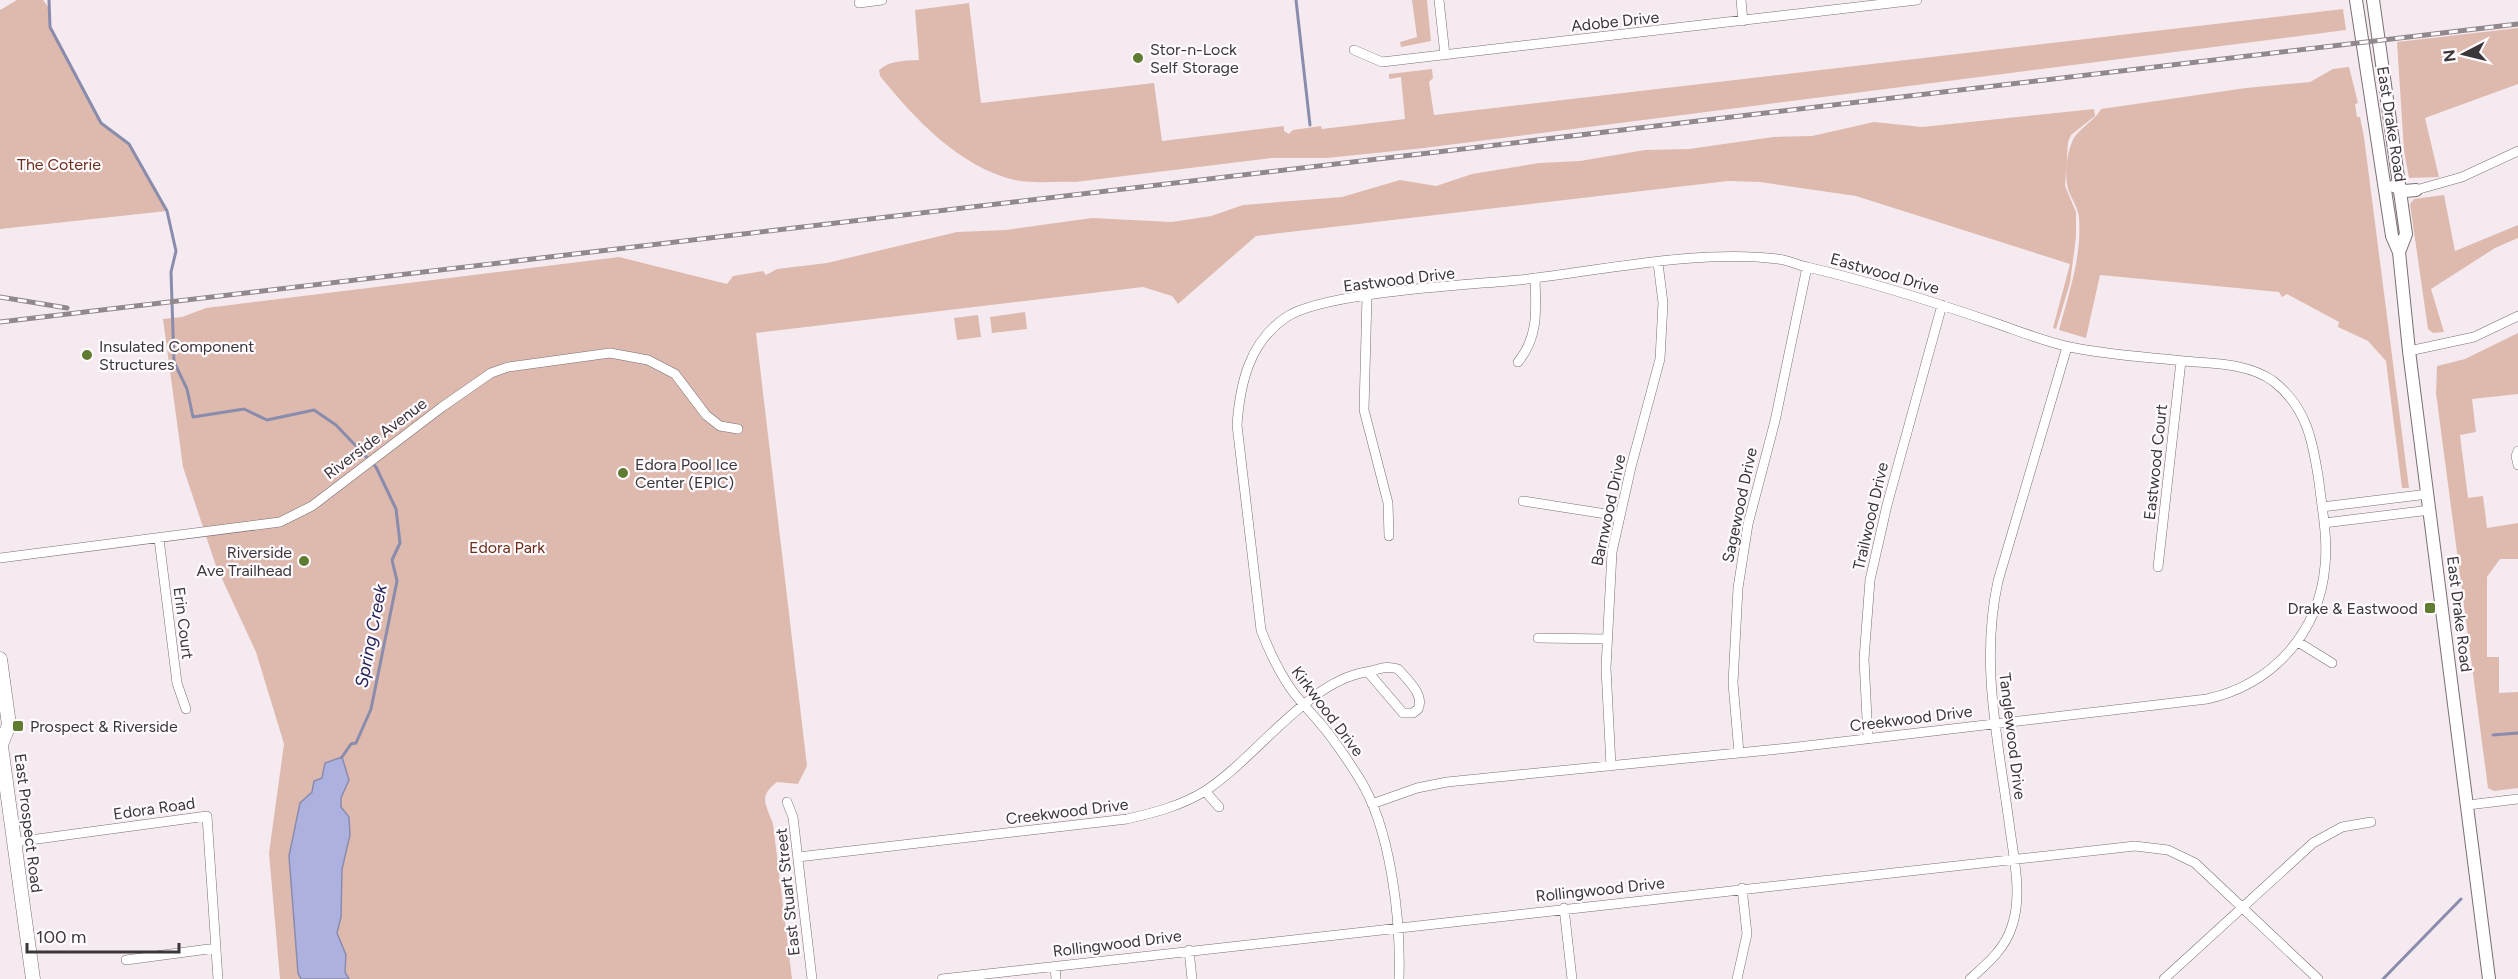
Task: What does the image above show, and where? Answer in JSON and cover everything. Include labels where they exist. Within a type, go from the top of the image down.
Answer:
[{"type":"main road","name":"East Drake Road","points":[[2356,0],[2392,236],[2400,252],[2409,351],[2489,979]]},
{"type":"main road","name":"East Drake Road","points":[[2373,0],[2406,234],[2400,252]]},
{"type":"main road","points":[[2375,128],[2386,140],[2392,181],[2400,190],[2415,190]]},
{"type":"main road","name":"East Prospect Road","points":[[0,659],[9,725],[1,741],[3,781],[15,842],[33,979]]},
{"type":"street","points":[[859,3],[882,0]]},
{"type":"street","points":[[1438,0],[1445,55]]},
{"type":"street","points":[[1741,0],[1743,21]]},
{"type":"street","name":"Adobe Drive","points":[[1354,50],[1382,62],[1917,0]]},
{"type":"street","points":[[2415,190],[2462,177],[2518,151]]},
{"type":"street","name":"Eastwood Drive","points":[[1255,352],[1286,318],[1311,307],[1367,297],[1659,263],[1737,258],[1779,259],[1867,280],[2067,347],[2235,366],[2257,372],[2273,381],[2294,402],[2309,428],[2322,507]]},
{"type":"street","name":"Barnwood Drive","points":[[1611,766],[1607,717],[1606,639],[1612,552],[1619,516],[1660,359],[1663,303],[1659,263]]},
{"type":"street","name":"Sagewood Drive","points":[[1739,753],[1733,683],[1738,588],[1750,514],[1775,420],[1807,267]]},
{"type":"street","points":[[1518,362],[1526,352],[1537,318],[1535,278]]},
{"type":"street","points":[[1367,297],[1364,410],[1388,503],[1389,536]]},
{"type":"street","name":"Trailwood Drive","points":[[1868,739],[1864,659],[1870,580],[1887,505],[1942,305]]},
{"type":"street","points":[[2409,351],[2474,338],[2518,316]]},
{"type":"street","name":"Tanglewood Drive","points":[[1970,979],[1999,952],[2013,926],[2016,894],[2014,858],[1989,666],[1991,612],[1998,581],[2067,347]]},
{"type":"street","name":"Kirkwood Drive","points":[[1255,352],[1243,377],[1237,425],[1261,630],[1272,659],[1302,704],[1361,780],[1372,804],[1389,858],[1397,926],[1399,979]]},
{"type":"street","name":"Riverside Avenue","points":[[0,558],[280,522],[312,506],[491,373],[508,367],[610,353],[648,360],[666,369],[683,382],[706,415],[720,426],[738,429]]},
{"type":"street","name":"Eastwood Court","points":[[2158,567],[2181,361]]},
{"type":"street","points":[[2518,452],[2516,456],[2518,465]]},
{"type":"street","points":[[2322,507],[2428,494]]},
{"type":"street","points":[[1523,501],[1619,516]]},
{"type":"street","name":"Creekwood Drive","points":[[1372,804],[1432,784],[1868,739],[2220,696],[2257,679],[2275,666],[2298,642],[2308,625],[2322,585],[2325,563],[2322,507]]},
{"type":"street","points":[[2324,523],[2430,510]]},
{"type":"street","name":"Erin Court","points":[[159,539],[177,682],[186,709]]},
{"type":"street","points":[[1538,638],[1606,639]]},
{"type":"street","points":[[2298,642],[2332,663]]},
{"type":"street","name":"Creekwood Drive","points":[[798,857],[1127,819],[1164,810],[1205,791],[1270,737],[1302,704],[1351,675],[1385,667],[1398,669],[1421,700],[1418,710],[1413,713],[1403,713],[1368,672]]},
{"type":"street","points":[[1205,791],[1219,807]]},
{"type":"street","points":[[2468,805],[2518,799]]},
{"type":"street","name":"East Stuart Street","points":[[787,802],[793,817],[812,979]]},
{"type":"street","name":"Edora Road","points":[[15,842],[207,816],[218,979]]},
{"type":"street","points":[[2164,979],[2313,843],[2342,828],[2371,822]]},
{"type":"street","name":"Rollingwood Drive","points":[[942,979],[1397,926],[2135,846],[2159,848],[2195,863],[2318,979]]},
{"type":"street","points":[[1737,979],[1747,934],[1742,888]]},
{"type":"street","points":[[1564,908],[1572,979]]},
{"type":"street","points":[[126,960],[216,948]]},
{"type":"street","points":[[1188,950],[1192,979]]},
{"type":"street","points":[[1055,966],[1056,979]]},
{"type":"green space","name":"The Coterie","points":[[17,0],[43,0],[49,8],[50,27],[101,123],[129,144],[167,211],[0,229],[0,10]]},
{"type":"green space","points":[[1412,0],[1427,0],[1431,41],[1401,47],[1400,42],[1417,37]]},
{"type":"green space","points":[[969,3],[981,103],[1154,83],[1162,141],[1284,126],[1284,131],[1289,134],[1293,130],[1321,126],[1322,129],[1405,119],[1401,77],[1389,79],[1389,74],[1432,69],[1433,78],[1429,82],[1434,115],[2343,9],[2346,30],[1424,148],[1327,158],[1272,158],[1075,182],[1037,182],[1015,180],[995,174],[957,152],[923,124],[880,76],[879,70],[888,64],[919,60],[915,10]]},
{"type":"green space","points":[[2518,28],[2518,84],[2425,118],[2439,177],[2409,178],[2404,151],[2397,42]]},
{"type":"green space","points":[[2349,67],[2358,103],[2355,104],[2357,117],[2360,117],[2364,137],[2409,488],[2402,488],[2386,361],[2368,341],[2338,327],[2339,322],[2287,294],[2282,297],[2279,292],[2100,275],[2086,338],[2059,330],[2079,246],[2078,214],[2067,180],[2068,154],[2074,137],[2101,109],[2246,88],[2310,82],[2333,69]]},
{"type":"green space","name":"Edora Park","points":[[2094,109],[2095,116],[2071,135],[2068,142],[2065,186],[2076,212],[2076,237],[2070,283],[2056,329],[2053,328],[2070,264],[1856,196],[1760,182],[1728,181],[1256,236],[1178,304],[1172,296],[1143,287],[756,333],[807,766],[798,784],[777,782],[765,797],[773,824],[792,979],[280,979],[269,853],[284,744],[256,652],[216,566],[183,467],[163,319],[182,317],[206,308],[619,257],[727,284],[733,276],[763,271],[766,275],[777,269],[827,263],[957,232],[1006,230],[1092,218],[1172,222],[1211,216],[1243,205],[1342,197],[1400,180],[1436,186],[1472,174],[1539,163],[1580,161],[1645,150],[1689,149],[1773,137],[1812,136],[1874,122],[1922,127]]},
{"type":"green space","points":[[2444,195],[2455,251],[2518,225],[2518,238],[2495,248],[2431,289],[2444,332],[2433,333],[2428,329],[2410,204],[2414,199]]},
{"type":"green space","points":[[1025,312],[1027,329],[992,333],[990,317]]},
{"type":"green space","points":[[978,315],[981,337],[957,340],[954,318]]},
{"type":"green space","points":[[2518,333],[2518,394],[2472,399],[2476,432],[2460,435],[2468,498],[2483,496],[2487,528],[2518,523],[2518,559],[2500,559],[2487,577],[2487,657],[2499,657],[2499,693],[2518,692],[2518,788],[2494,791],[2488,788],[2436,393],[2437,366],[2465,359]]},
{"type":"water","points":[[342,757],[349,780],[341,798],[341,807],[349,817],[350,835],[342,869],[341,917],[337,933],[346,955],[345,972],[349,979],[301,979],[298,973],[289,856],[300,803],[312,792],[314,781],[322,778],[325,763]]},
{"type":"waterway","name":"Spring Creek","points":[[49,0],[50,27],[101,123],[129,144],[167,211],[176,251],[171,272],[174,362],[187,389],[193,417],[244,409],[267,420],[314,410],[336,425],[376,467],[396,509],[400,543],[392,560],[397,581],[371,709],[356,743],[351,744],[342,757]]},
{"type":"waterway","points":[[1296,0],[1310,125]]},
{"type":"waterway","points":[[2493,735],[2518,733]]},
{"type":"waterway","points":[[2383,979],[2461,899]]},
{"type":"railway","points":[[0,322],[2518,24]]},
{"type":"railway","points":[[0,297],[67,308]]},
{"type":"place","name":"Stor-n-Lock Self Storage","points":[[1138,58]]},
{"type":"place","name":"Insulated Component Structures","points":[[87,355]]},
{"type":"place","name":"Edora Pool Ice Center (EPIC)","points":[[623,473]]},
{"type":"place","name":"Riverside Ave Trailhead","points":[[304,561]]},
{"type":"place","name":"Drake & Eastwood","points":[[2430,608]]},
{"type":"place","name":"Prospect & Riverside","points":[[18,726]]}]
